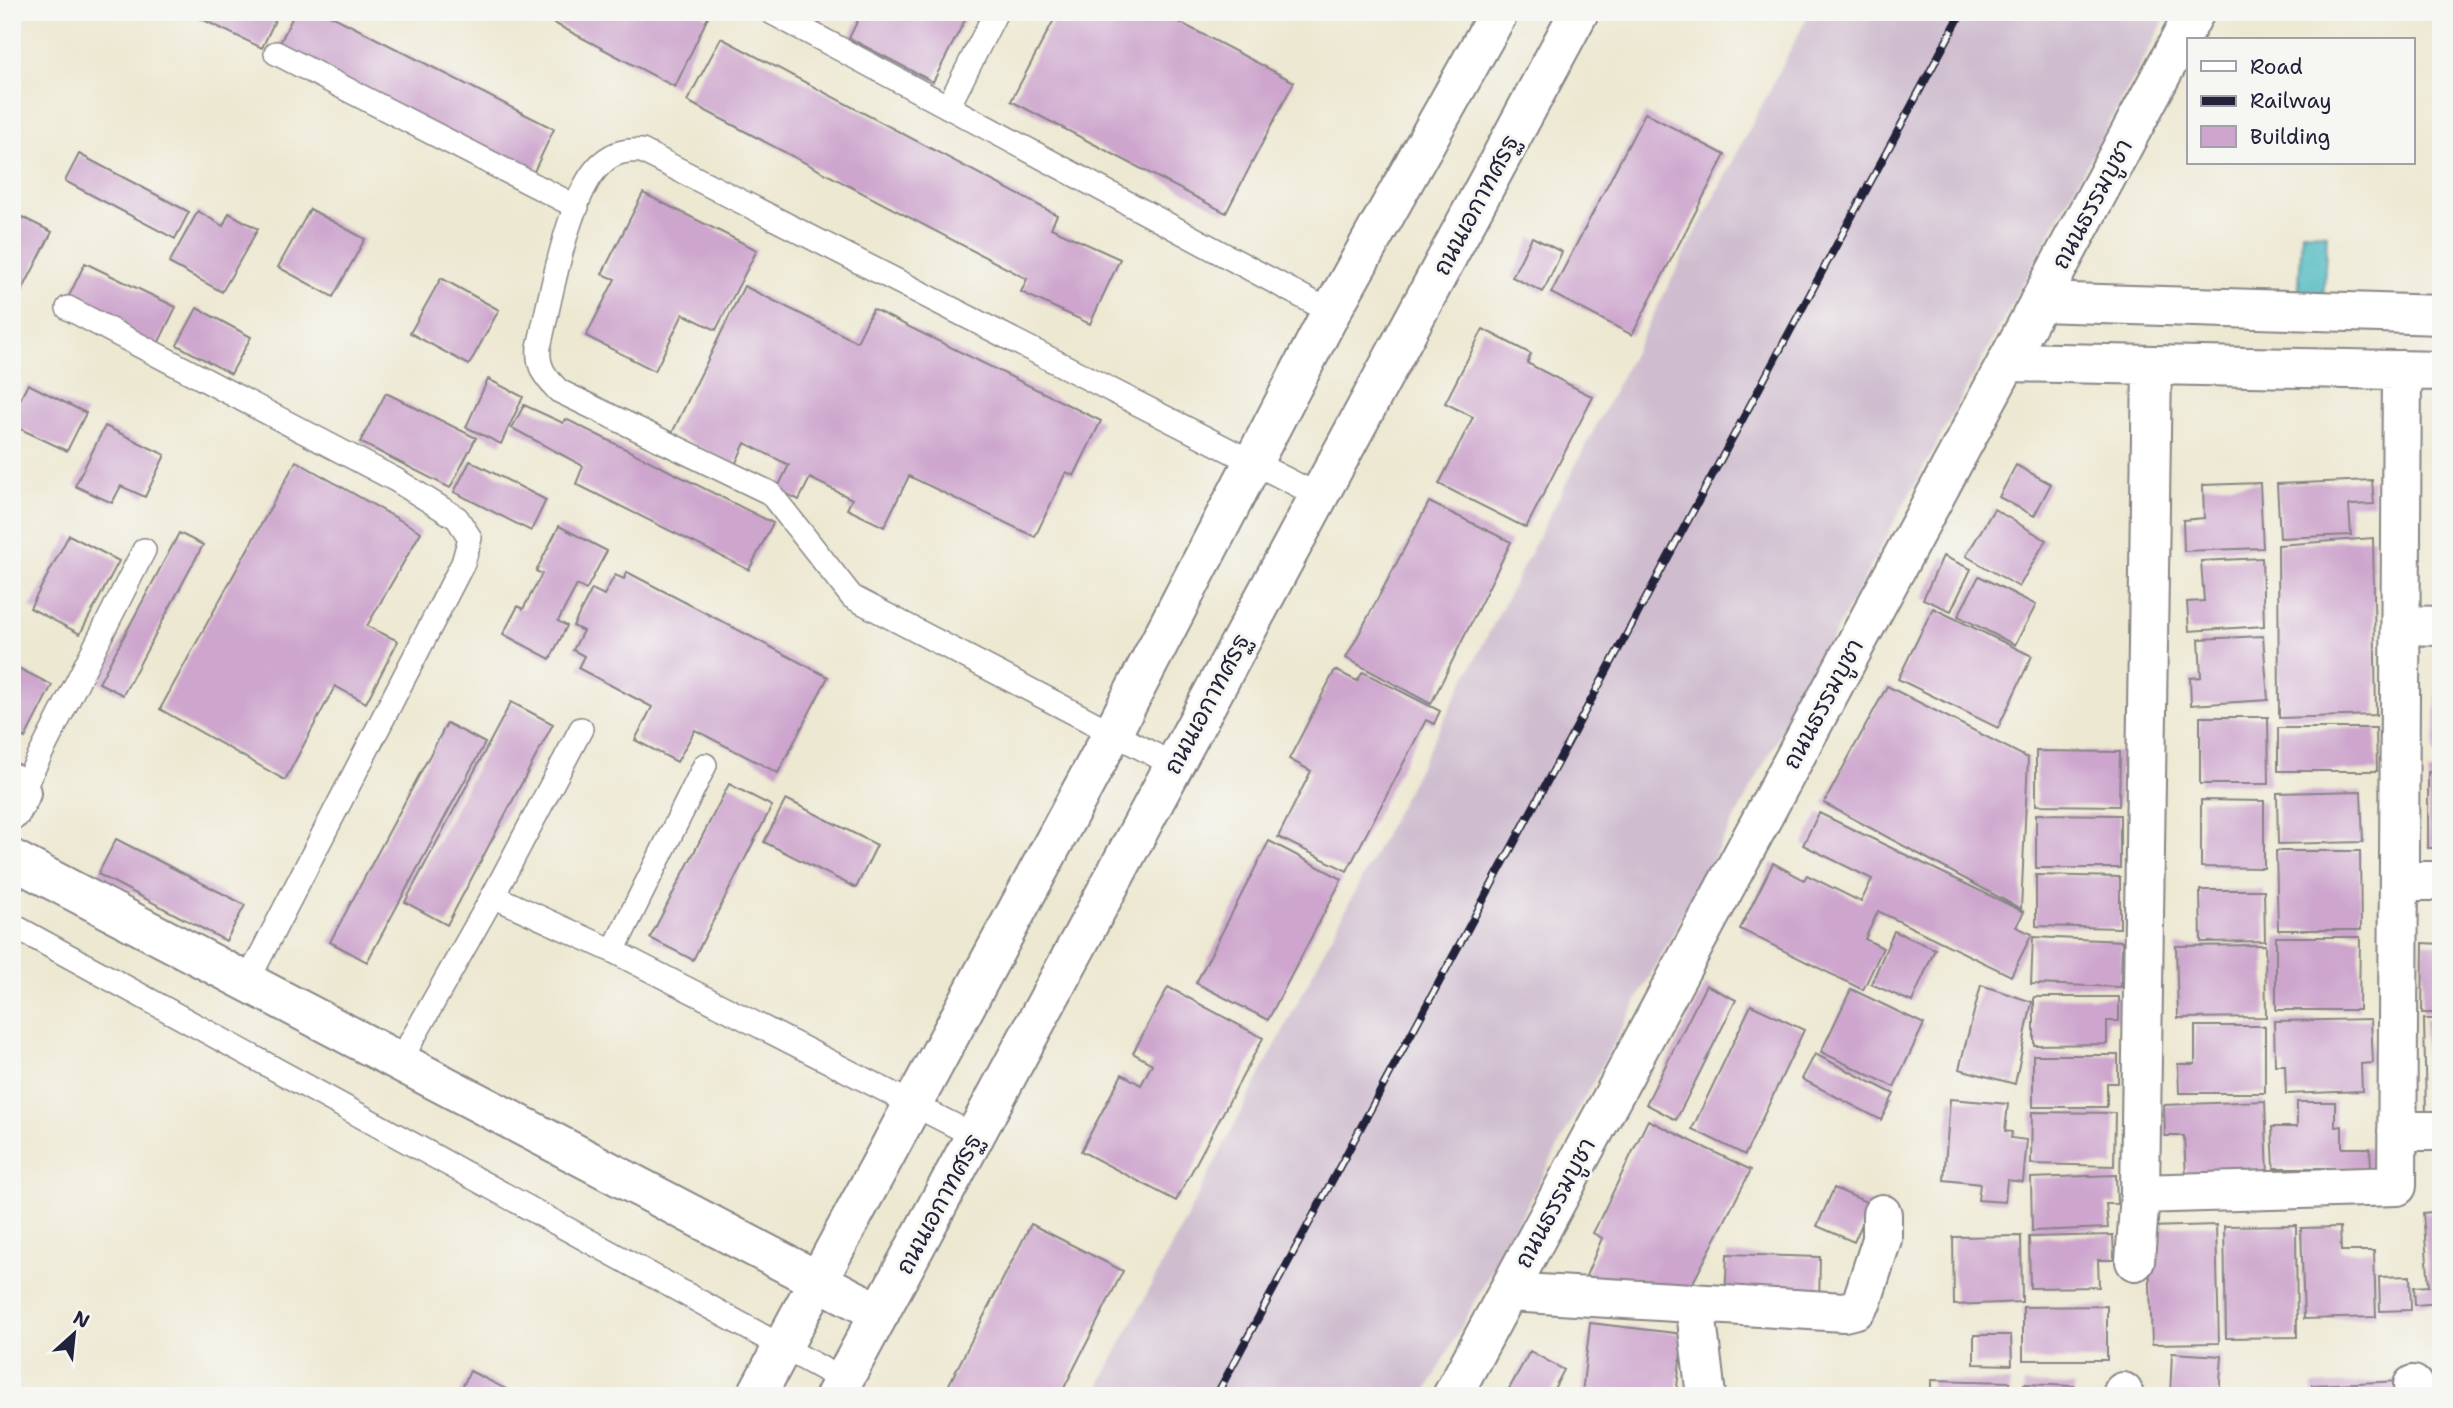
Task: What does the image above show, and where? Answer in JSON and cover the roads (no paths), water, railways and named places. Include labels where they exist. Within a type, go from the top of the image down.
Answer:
[{"type":"street","points":[[757,1396],[1113,733],[1331,312],[1499,12]]},
{"type":"street","name":"ถนนเอกาทศรฐ","points":[[839,1388],[1579,12]]},
{"type":"street","name":"ถนนธรรมบูชา","points":[[1452,1396],[2195,12]]},
{"type":"street","points":[[2039,302],[2441,314]]},
{"type":"street","points":[[2007,362],[2441,371]]},
{"type":"street","points":[[2135,1261],[2140,1194],[2152,365]]},
{"type":"street","points":[[2140,1194],[2397,1186],[2402,370]]},
{"type":"street","points":[[2400,625],[2441,626]]},
{"type":"street","points":[[12,859],[880,1313]]},
{"type":"street","points":[[2399,881],[2441,881]]},
{"type":"street","points":[[2397,1131],[2441,1131]]},
{"type":"street","points":[[1508,1292],[1844,1312],[1856,1308],[1871,1279],[1882,1239],[1882,1214]]},
{"type":"street","points":[[1695,1303],[1706,1396]]},
{"type":"lane","points":[[771,12],[1331,312]]},
{"type":"lane","points":[[948,107],[996,12]]},
{"type":"lane","points":[[276,53],[577,207]]},
{"type":"lane","points":[[1174,765],[852,597],[770,493],[559,391],[544,376],[537,359],[583,189],[601,163],[617,152],[642,150],[1319,496]]},
{"type":"lane","points":[[68,308],[396,480],[457,518],[470,538],[463,563],[247,982]]},
{"type":"lane","points":[[15,795],[144,550]]},
{"type":"lane","points":[[400,1061],[494,895],[581,729]]},
{"type":"lane","points":[[613,951],[705,765]]},
{"type":"lane","points":[[494,895],[613,951],[975,1136]]},
{"type":"lane","points":[[12,926],[783,1347],[839,1388]]},
{"type":"water","points":[[2302,232],[2327,234],[2323,304],[2298,302]]},
{"type":"railway","points":[[1216,1396],[1962,12]]}]
